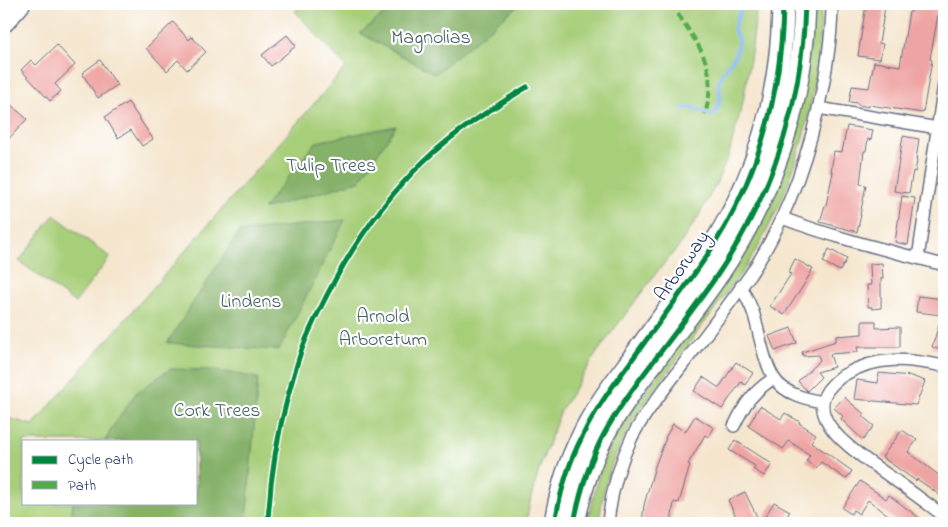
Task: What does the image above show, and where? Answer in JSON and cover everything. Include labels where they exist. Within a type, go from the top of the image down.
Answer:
[{"type":"highway","points":[[4,21],[19,4]]},
{"type":"highway","name":"Arborway","points":[[555,523],[569,467],[591,419],[608,392],[705,259],[728,223],[746,185],[763,141],[773,102],[781,48],[783,4]]},
{"type":"highway","name":"Arborway","points":[[574,523],[586,475],[595,452],[608,428],[629,395],[721,269],[741,238],[764,193],[779,153],[796,93],[802,56],[805,4]]},
{"type":"street","points":[[608,523],[614,486],[632,436],[654,402],[741,286],[768,246],[789,203],[806,154],[818,108],[830,42],[832,4]]},
{"type":"street","points":[[918,258],[941,128],[944,84]]},
{"type":"street","points":[[818,108],[941,128]]},
{"type":"street","points":[[782,218],[798,225],[849,240],[944,265]]},
{"type":"street","points":[[741,286],[754,313],[762,347],[774,378],[791,392],[822,402]]},
{"type":"street","points":[[944,366],[909,360],[874,362],[863,365],[841,377],[827,391],[822,402],[823,410],[831,428],[845,442],[944,516]]},
{"type":"street","points":[[734,426],[749,400],[762,386],[774,378]]},
{"type":"green space","name":"Arnold Arboretum","points":[[305,4],[757,4],[743,102],[728,157],[698,217],[679,246],[657,272],[598,351],[561,410],[542,461],[531,497],[526,523],[4,523],[4,417],[33,425],[346,67],[295,11]]},
{"type":"green space","name":"Magnolias","points":[[397,4],[520,4],[435,74],[360,33]]},
{"type":"green space","points":[[812,4],[821,4],[816,74],[802,142],[778,207],[763,238],[745,268],[634,418],[610,469],[603,494],[599,523],[587,523],[600,470],[609,449],[627,417],[737,266],[755,236],[770,204],[790,151]]},
{"type":"green space","name":"Tulip Trees","points":[[396,126],[359,181],[263,209],[316,142]]},
{"type":"green space","points":[[54,215],[110,257],[75,303],[19,261]]},
{"type":"green space","name":"Lindens","points":[[345,220],[279,350],[167,343],[239,232]]},
{"type":"green space","name":"Cork Trees","points":[[170,369],[215,370],[258,378],[246,523],[70,523],[73,504],[198,504],[198,440],[106,440],[136,393]]},
{"type":"building","points":[[866,4],[882,4],[881,7],[885,7],[879,43],[883,44],[880,59],[858,56]]},
{"type":"building","points":[[913,4],[941,4],[930,59],[932,60],[923,113],[869,105],[869,107],[849,102],[852,86],[869,88],[874,62],[900,66],[909,12],[911,12]]},
{"type":"building","points":[[173,22],[189,40],[192,37],[206,52],[187,70],[178,60],[167,71],[146,48]]},
{"type":"building","points":[[287,35],[296,46],[271,66],[262,55]]},
{"type":"building","points":[[57,45],[75,65],[55,84],[61,91],[50,101],[21,70],[31,60],[36,65]]},
{"type":"building","points":[[100,60],[117,85],[98,98],[82,73]]},
{"type":"building","points":[[128,102],[153,139],[142,146],[131,130],[118,138],[105,117]]},
{"type":"building","points":[[10,104],[27,119],[4,144],[4,111]]},
{"type":"building","points":[[847,126],[873,130],[871,140],[868,139],[866,151],[864,151],[860,184],[866,185],[857,232],[820,222],[826,205],[833,172],[831,172],[834,151],[842,152]]},
{"type":"building","points":[[903,136],[919,139],[915,172],[913,171],[909,193],[894,191]]},
{"type":"building","points":[[902,196],[915,198],[908,245],[895,242]]},
{"type":"building","points":[[829,249],[847,259],[840,271],[823,262]]},
{"type":"building","points":[[795,259],[813,269],[784,315],[770,306],[791,274],[788,273]]},
{"type":"building","points":[[882,263],[881,308],[872,309],[872,307],[868,307],[867,285],[871,285],[870,264]]},
{"type":"building","points":[[918,296],[944,299],[944,351],[932,347],[942,315],[916,312]]},
{"type":"building","points":[[862,321],[876,321],[876,328],[900,327],[900,347],[857,347],[858,352],[830,354],[834,367],[817,372],[821,377],[807,391],[798,381],[820,360],[818,355],[803,356],[802,352],[836,341],[836,336],[862,334]]},
{"type":"building","points":[[791,328],[797,343],[775,351],[769,336]]},
{"type":"building","points":[[736,362],[753,373],[745,385],[741,382],[722,409],[694,391],[703,377],[719,388]]},
{"type":"building","points":[[879,373],[911,376],[925,381],[916,405],[854,399],[857,380],[878,383]]},
{"type":"building","points":[[844,397],[864,414],[862,416],[874,426],[863,440],[841,419],[843,416],[834,408]]},
{"type":"building","points":[[760,406],[781,419],[785,413],[816,434],[811,442],[852,471],[846,479],[821,462],[816,468],[806,461],[810,455],[789,441],[783,449],[748,426]]},
{"type":"building","points":[[695,416],[714,428],[708,437],[705,435],[688,464],[690,465],[679,503],[674,502],[671,523],[642,523],[644,505],[665,438],[673,424],[685,432]]},
{"type":"building","points":[[902,430],[917,440],[908,452],[944,479],[944,498],[882,457]]},
{"type":"building","points":[[735,440],[772,464],[764,476],[753,469],[755,466],[729,450]]},
{"type":"building","points":[[860,481],[886,499],[889,495],[926,523],[899,523],[868,500],[859,514],[853,510],[851,514],[842,508]]},
{"type":"building","points":[[745,492],[760,523],[739,523],[728,500]]},
{"type":"building","points":[[774,502],[790,511],[783,523],[761,523]]},
{"type":"waterway","points":[[683,108],[693,108],[712,115],[715,114],[720,98],[719,81],[737,50],[738,39],[734,30],[744,4]]},
{"type":"marked path","points":[[678,14],[701,50],[705,61],[710,85],[705,114]]},
{"type":"cycle path","points":[[555,523],[569,468],[577,447],[592,418],[610,390],[704,260],[723,231],[739,201],[752,170],[772,106],[778,72],[783,4]]},
{"type":"cycle path","points":[[574,523],[589,466],[609,426],[635,386],[720,271],[756,209],[782,143],[791,109],[803,40],[805,4]]},
{"type":"cycle path","points":[[268,523],[275,457],[281,424],[294,376],[308,334],[340,270],[378,213],[423,162],[486,112],[527,87]]}]
